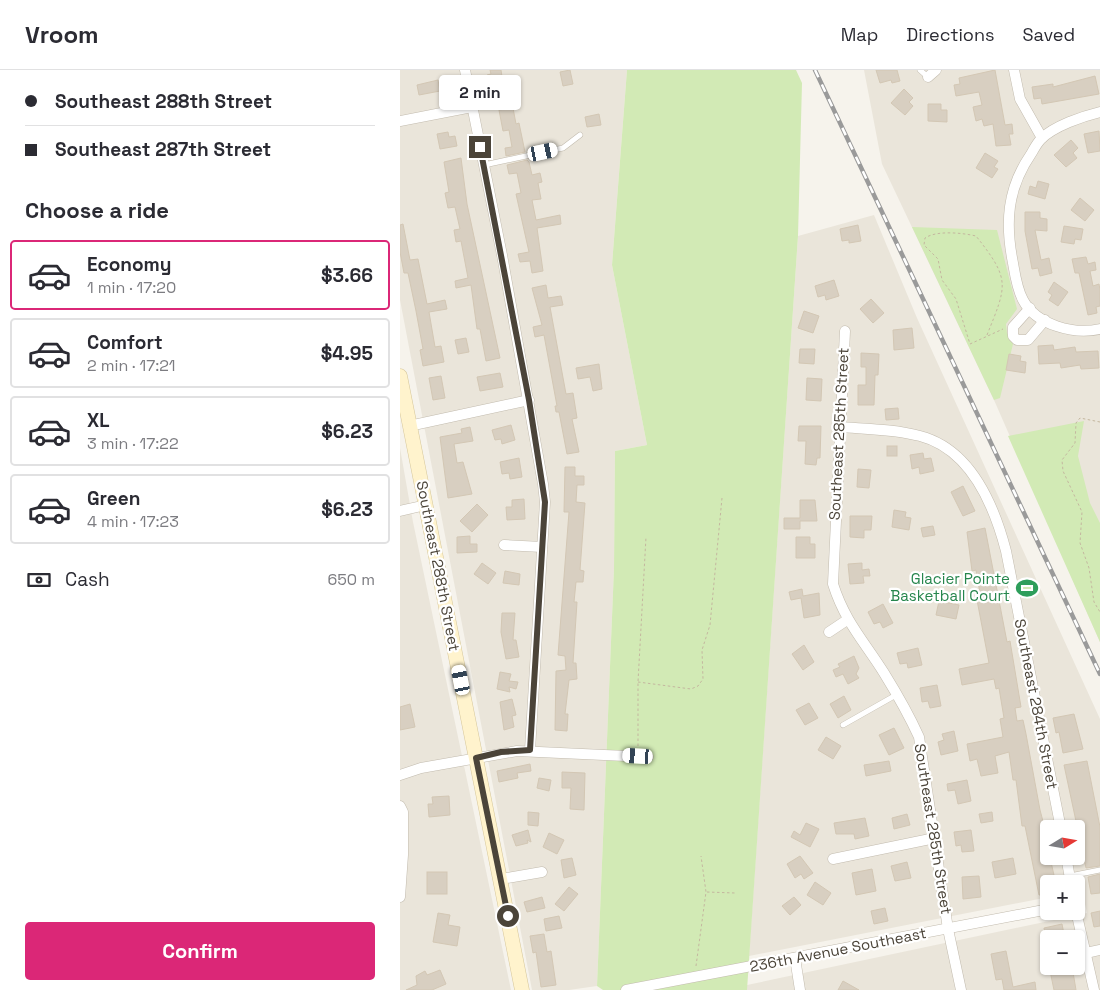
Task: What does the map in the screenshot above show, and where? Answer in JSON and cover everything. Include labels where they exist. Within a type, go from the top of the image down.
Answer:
[{"type":"street","points":[[464,70],[529,400],[545,502],[530,750]]},
{"type":"street","points":[[1014,70],[1022,104],[1042,138]]},
{"type":"street","points":[[400,121],[472,107]]},
{"type":"street","points":[[1100,112],[1071,121],[1042,138],[1021,168],[1012,190],[1008,212],[1008,238],[1017,283],[1023,301],[1045,320],[1056,326],[1078,331],[1100,330]]},
{"type":"street","points":[[1030,308],[1012,328],[1013,336],[1022,342],[1028,340],[1045,320]]},
{"type":"street","name":"Southeast 285th Street","points":[[846,330],[833,584],[847,620],[897,694],[919,737],[948,929],[961,990]]},
{"type":"street","name":"Southeast 288th Street","points":[[400,376],[476,758],[502,878],[522,990]]},
{"type":"street","points":[[409,426],[529,400]]},
{"type":"street","name":"Southeast 284th Street","points":[[840,427],[902,432],[922,436],[936,443],[965,464],[978,480],[996,521],[1006,551],[1059,820]]},
{"type":"street","points":[[400,510],[426,506]]},
{"type":"street","points":[[504,545],[542,547]]},
{"type":"street","points":[[829,632],[847,620]]},
{"type":"street","points":[[400,775],[421,768],[501,752],[530,750],[643,757]]},
{"type":"street","points":[[400,806],[403,812],[403,855],[400,897]]},
{"type":"street","points":[[833,859],[935,838]]},
{"type":"street","points":[[502,878],[542,872]]},
{"type":"street","name":"236th Avenue Southeast","points":[[626,990],[1040,911]]},
{"type":"street","points":[[1078,920],[1094,990]]},
{"type":"street","points":[[1086,953],[1100,950]]},
{"type":"street","points":[[795,958],[800,990]]},
{"type":"lane","points":[[920,70],[932,74]]},
{"type":"lane","points":[[484,165],[564,148],[580,135]]},
{"type":"lane","points":[[843,725],[897,694]]},
{"type":"lane","points":[[1085,875],[1100,870]]},
{"type":"path","points":[[987,336],[1004,288],[992,255],[976,236],[946,232],[928,236],[925,238],[924,245],[938,259],[942,280],[956,299],[970,344],[987,336],[1000,329],[1012,328]]},
{"type":"path","points":[[1100,422],[1080,418],[1076,423],[1075,442],[1062,460],[1063,471],[1082,512],[1080,543],[1089,568],[1094,602],[1100,612]]},
{"type":"path","points":[[638,682],[691,689],[698,686],[703,679],[702,650],[710,625],[722,498]]},
{"type":"path","points":[[643,757],[638,682],[646,537]]},
{"type":"path","points":[[696,977],[706,892],[701,856]]},
{"type":"path","points":[[706,892],[735,894]]},
{"type":"shaded area","points":[[400,70],[627,70],[612,265],[647,445],[615,451],[614,568],[597,986],[569,990],[532,990],[400,300]]},
{"type":"shaded area","points":[[864,70],[1100,70],[1100,642],[994,400],[882,164]]},
{"type":"shaded area","points":[[874,215],[917,318],[1100,719],[1100,990],[747,990],[747,985],[1054,920],[1085,920],[1085,913],[1087,913],[1085,904],[1085,875],[1040,875],[1040,899],[749,956],[798,236]]},
{"type":"shaded area","points":[[400,448],[413,522],[511,990],[400,990]]},
{"type":"green space","points":[[627,70],[796,70],[802,83],[798,236],[747,990],[603,990],[597,986],[614,568],[615,451],[647,445],[612,265]]},
{"type":"green space","points":[[912,227],[997,230],[1017,309],[1006,324],[1007,333],[1013,344],[1000,398],[994,400]]},
{"type":"green space","points":[[1084,421],[1078,456],[1090,503],[1100,523],[1100,642],[1008,436]]},
{"type":"green space","name":"Glacier Pointe Basketball Court","points":[[1030,578],[1034,597],[1025,599],[1021,580]]},
{"type":"building","points":[[490,70],[501,70],[505,96],[491,98],[487,75],[491,74]]},
{"type":"building","points":[[570,70],[573,84],[563,86],[560,72]]},
{"type":"building","points":[[876,70],[897,70],[900,81],[892,83],[891,80],[880,83]]},
{"type":"building","points":[[995,70],[1005,125],[1012,124],[1013,134],[1009,134],[1011,145],[996,146],[993,124],[984,126],[982,119],[976,121],[973,107],[982,105],[979,92],[956,96],[954,85],[960,84],[959,78]]},
{"type":"building","points":[[1095,76],[1099,94],[1042,104],[1041,98],[1034,99],[1032,87],[1053,84],[1053,87]]},
{"type":"building","points":[[438,80],[440,91],[419,95],[417,85]]},
{"type":"building","points":[[904,89],[913,98],[909,102],[913,106],[905,115],[891,103]]},
{"type":"building","points":[[928,104],[941,104],[941,110],[947,110],[947,122],[928,121]]},
{"type":"building","points":[[513,108],[516,124],[519,123],[525,152],[506,156],[505,148],[512,147],[509,130],[503,131],[499,110]]},
{"type":"building","points":[[599,114],[601,125],[587,127],[585,117]]},
{"type":"building","points":[[1099,131],[1100,151],[1088,153],[1084,134]]},
{"type":"building","points":[[448,132],[449,137],[455,136],[457,146],[440,149],[437,134]]},
{"type":"building","points":[[1071,140],[1078,148],[1073,153],[1077,158],[1066,167],[1054,155]]},
{"type":"building","points":[[985,153],[998,161],[994,167],[998,169],[992,178],[976,168]]},
{"type":"building","points":[[461,158],[467,204],[500,358],[486,361],[480,329],[477,329],[471,285],[456,288],[455,281],[468,278],[461,241],[456,242],[454,230],[460,229],[455,207],[448,208],[445,193],[449,192],[444,162]]},
{"type":"building","points":[[527,160],[532,175],[540,173],[542,182],[538,183],[541,199],[532,200],[536,220],[560,215],[561,224],[537,228],[543,271],[532,273],[530,261],[520,262],[518,254],[529,252],[516,194],[521,193],[517,173],[509,174],[507,165]]},
{"type":"building","points":[[1038,181],[1049,184],[1045,199],[1028,194],[1030,186],[1036,188]]},
{"type":"building","points":[[1080,198],[1094,210],[1085,221],[1071,210]]},
{"type":"building","points":[[1025,212],[1040,212],[1040,218],[1047,219],[1047,231],[1035,230],[1041,260],[1049,258],[1052,273],[1040,276],[1038,268],[1032,269],[1025,231]]},
{"type":"building","points":[[403,224],[410,260],[418,259],[427,304],[445,300],[447,309],[429,312],[435,347],[441,346],[444,362],[423,366],[420,350],[423,349],[416,311],[408,273],[404,273],[400,252],[400,225]]},
{"type":"building","points":[[858,225],[861,241],[849,243],[849,240],[842,241],[840,229]]},
{"type":"building","points":[[1064,226],[1083,229],[1081,240],[1075,239],[1074,244],[1061,242]]},
{"type":"building","points":[[1086,257],[1088,264],[1095,262],[1096,270],[1090,271],[1093,286],[1099,284],[1100,290],[1100,306],[1096,307],[1097,313],[1088,315],[1079,273],[1075,273],[1072,259]]},
{"type":"building","points":[[834,280],[839,296],[826,300],[825,295],[818,297],[815,286]]},
{"type":"building","points":[[1054,282],[1068,292],[1058,306],[1049,300],[1052,295],[1048,292]]},
{"type":"building","points":[[546,285],[548,298],[561,296],[563,305],[550,307],[566,394],[573,393],[577,418],[572,419],[579,452],[567,454],[559,412],[556,412],[555,406],[557,406],[544,335],[535,337],[533,327],[542,325],[532,288]]},
{"type":"building","points":[[871,299],[884,313],[873,323],[860,309]]},
{"type":"building","points":[[804,311],[819,316],[813,333],[798,328]]},
{"type":"building","points":[[912,328],[914,348],[894,350],[893,330]]},
{"type":"building","points":[[466,338],[469,352],[458,354],[455,340]]},
{"type":"building","points":[[1053,345],[1054,350],[1075,347],[1076,352],[1098,351],[1099,368],[1081,369],[1080,365],[1061,368],[1060,363],[1039,364],[1038,346]]},
{"type":"building","points":[[800,349],[815,349],[814,364],[799,363]]},
{"type":"building","points":[[861,353],[879,354],[878,375],[875,375],[874,405],[858,405],[858,385],[866,385],[866,367],[861,367]]},
{"type":"building","points":[[1009,354],[1021,356],[1020,361],[1026,362],[1025,373],[1006,370]]},
{"type":"building","points":[[599,364],[602,389],[593,391],[590,377],[578,379],[576,368]]},
{"type":"building","points":[[500,373],[503,387],[480,391],[477,377]]},
{"type":"building","points":[[441,376],[445,398],[433,400],[429,378]]},
{"type":"building","points":[[807,378],[822,379],[821,401],[806,400]]},
{"type":"building","points":[[898,408],[899,419],[886,420],[885,409]]},
{"type":"building","points":[[511,425],[515,440],[502,444],[501,439],[495,440],[492,430]]},
{"type":"building","points":[[799,426],[821,426],[820,458],[817,458],[816,465],[805,464],[806,441],[798,441]]},
{"type":"building","points":[[470,427],[473,441],[454,444],[457,463],[463,462],[472,494],[448,498],[440,437],[462,433],[461,429]]},
{"type":"building","points":[[887,446],[897,446],[897,456],[887,456]]},
{"type":"building","points":[[923,453],[924,459],[931,458],[934,471],[920,474],[919,467],[912,469],[910,455]]},
{"type":"building","points":[[519,458],[522,477],[510,479],[509,473],[502,474],[500,462]]},
{"type":"building","points":[[565,467],[575,467],[575,476],[584,476],[584,485],[577,485],[576,502],[585,503],[580,570],[584,571],[583,582],[576,582],[574,602],[577,602],[573,663],[576,663],[577,679],[569,680],[565,714],[568,714],[567,731],[555,730],[556,671],[566,670],[565,656],[558,655],[569,512],[564,512]]},
{"type":"building","points":[[858,469],[871,470],[869,488],[857,487]]},
{"type":"building","points":[[963,486],[975,511],[963,516],[951,492]]},
{"type":"building","points":[[524,499],[525,519],[507,520],[506,507],[512,507],[512,500]]},
{"type":"building","points":[[800,500],[815,500],[817,521],[800,521],[800,529],[784,529],[784,518],[800,518]]},
{"type":"building","points":[[477,504],[488,515],[472,532],[460,521]]},
{"type":"building","points":[[894,510],[906,512],[905,517],[911,518],[909,530],[892,527]]},
{"type":"building","points":[[850,516],[872,516],[871,530],[864,530],[864,538],[850,537]]},
{"type":"building","points":[[933,526],[935,535],[923,537],[921,528]]},
{"type":"building","points":[[985,528],[1007,642],[1010,641],[1021,707],[1015,708],[1017,721],[1023,720],[1043,820],[1040,820],[1040,865],[1052,865],[1054,875],[1040,875],[1040,895],[1025,826],[1022,826],[1016,780],[1013,780],[1009,752],[995,756],[998,773],[981,776],[977,759],[970,761],[967,744],[1003,737],[1000,719],[1004,718],[999,688],[996,689],[994,679],[962,685],[959,669],[989,663],[977,600],[981,599],[976,570],[972,571],[967,532]]},
{"type":"building","points":[[470,536],[470,544],[477,544],[477,552],[457,553],[457,537]]},
{"type":"building","points":[[796,537],[810,537],[810,544],[815,544],[815,558],[796,558]]},
{"type":"building","points":[[482,563],[496,573],[488,584],[474,574]]},
{"type":"building","points":[[862,563],[862,570],[869,569],[870,576],[863,576],[864,583],[850,584],[848,564]]},
{"type":"building","points":[[505,571],[520,574],[519,585],[503,583]]},
{"type":"building","points":[[802,589],[803,596],[819,593],[820,615],[804,618],[801,598],[791,600],[789,592]]},
{"type":"building","points":[[939,601],[959,605],[956,619],[936,615]]},
{"type":"building","points":[[883,604],[893,623],[883,628],[880,622],[874,624],[868,612]]},
{"type":"building","points":[[502,613],[515,613],[513,640],[516,640],[519,657],[506,659],[501,632]]},
{"type":"building","points":[[804,645],[814,662],[803,670],[792,654]]},
{"type":"building","points":[[918,648],[922,665],[908,668],[907,663],[900,664],[897,653]]},
{"type":"building","points":[[854,656],[859,668],[856,674],[859,678],[848,684],[843,674],[836,677],[833,670],[840,667],[838,664]]},
{"type":"building","points":[[500,672],[511,674],[509,681],[518,682],[516,689],[509,687],[510,692],[497,689]]},
{"type":"building","points":[[937,685],[941,706],[930,708],[928,701],[922,702],[920,688]]},
{"type":"building","points":[[844,696],[851,710],[838,718],[830,704]]},
{"type":"building","points":[[512,699],[516,715],[512,716],[514,727],[504,730],[500,702]]},
{"type":"building","points":[[809,703],[818,718],[805,725],[796,710]]},
{"type":"building","points":[[410,704],[415,727],[400,730],[400,707]]},
{"type":"building","points":[[1074,714],[1083,749],[1063,753],[1059,732],[1056,733],[1053,718]]},
{"type":"building","points":[[894,728],[904,748],[889,755],[879,735]]},
{"type":"building","points":[[954,731],[958,751],[941,755],[938,742],[944,740],[942,734]]},
{"type":"building","points":[[826,737],[841,746],[833,759],[818,750]]},
{"type":"building","points":[[889,761],[891,771],[866,776],[864,765]]},
{"type":"building","points":[[1087,761],[1100,827],[1100,866],[1086,868],[1085,820],[1076,820],[1064,765]]},
{"type":"building","points":[[530,764],[531,771],[517,773],[518,778],[499,782],[497,771]]},
{"type":"building","points":[[562,772],[585,773],[584,810],[570,809],[571,788],[562,788]]},
{"type":"building","points":[[539,778],[551,780],[549,791],[537,788]]},
{"type":"building","points":[[967,780],[971,801],[958,804],[955,790],[948,791],[947,784]]},
{"type":"building","points":[[449,796],[450,815],[429,817],[428,804],[433,804],[432,797]]},
{"type":"building","points":[[528,812],[539,813],[538,826],[528,825]]},
{"type":"building","points":[[992,812],[993,821],[981,823],[979,814]]},
{"type":"building","points":[[907,814],[910,825],[894,829],[892,818]]},
{"type":"building","points":[[865,818],[869,836],[855,839],[854,834],[836,834],[834,823]]},
{"type":"building","points":[[806,823],[819,829],[810,847],[791,837],[794,831],[800,835]]},
{"type":"building","points":[[528,830],[531,842],[527,840],[528,843],[516,846],[512,835]]},
{"type":"building","points":[[971,830],[974,851],[962,852],[961,845],[956,846],[954,832]]},
{"type":"building","points":[[549,833],[564,840],[557,854],[543,847]]},
{"type":"building","points":[[800,856],[813,873],[804,879],[801,874],[795,878],[787,864]]},
{"type":"building","points":[[572,858],[576,875],[564,878],[561,860]]},
{"type":"building","points":[[1013,858],[1016,874],[995,878],[992,862]]},
{"type":"building","points":[[907,862],[911,878],[895,881],[891,866]]},
{"type":"building","points":[[872,869],[876,891],[856,895],[852,873]]},
{"type":"building","points":[[427,872],[447,872],[447,894],[427,894]]},
{"type":"building","points":[[1100,874],[1100,893],[1091,894],[1088,877]]},
{"type":"building","points":[[979,876],[981,897],[963,899],[962,877]]},
{"type":"building","points":[[815,882],[831,893],[823,905],[807,895]]},
{"type":"building","points":[[569,887],[578,894],[564,911],[555,904]]},
{"type":"building","points":[[542,897],[545,908],[527,912],[524,902]]},
{"type":"building","points":[[794,897],[801,905],[790,915],[782,906]]},
{"type":"building","points":[[885,908],[888,921],[874,924],[871,911]]},
{"type":"building","points":[[1100,911],[1100,926],[1094,927],[1091,913]]},
{"type":"building","points":[[438,913],[450,915],[448,925],[460,927],[457,946],[433,942]]},
{"type":"building","points":[[559,916],[562,928],[546,931],[544,919]]},
{"type":"building","points":[[1062,924],[1063,930],[1044,930],[1044,928]]},
{"type":"building","points":[[544,934],[547,952],[551,951],[556,985],[541,987],[536,952],[533,953],[530,936]]},
{"type":"building","points":[[1006,951],[1013,987],[1035,982],[1036,990],[1004,990],[1002,979],[996,980],[991,954]]},
{"type":"building","points":[[440,970],[446,984],[432,990],[406,990],[417,985],[416,976],[425,971],[427,975]]},
{"type":"building","points":[[1051,975],[1074,975],[1076,990],[1054,990]]},
{"type":"building","points":[[843,981],[859,990],[838,990]]},
{"type":"railway","points":[[815,70],[1100,674]]},
{"type":"place","name":"Glacier Pointe Basketball Court","points":[[1027,588]]},
{"type":"route","points":[[480,147],[529,400],[545,502],[530,750],[501,752],[476,758],[502,878],[508,916]]}]
